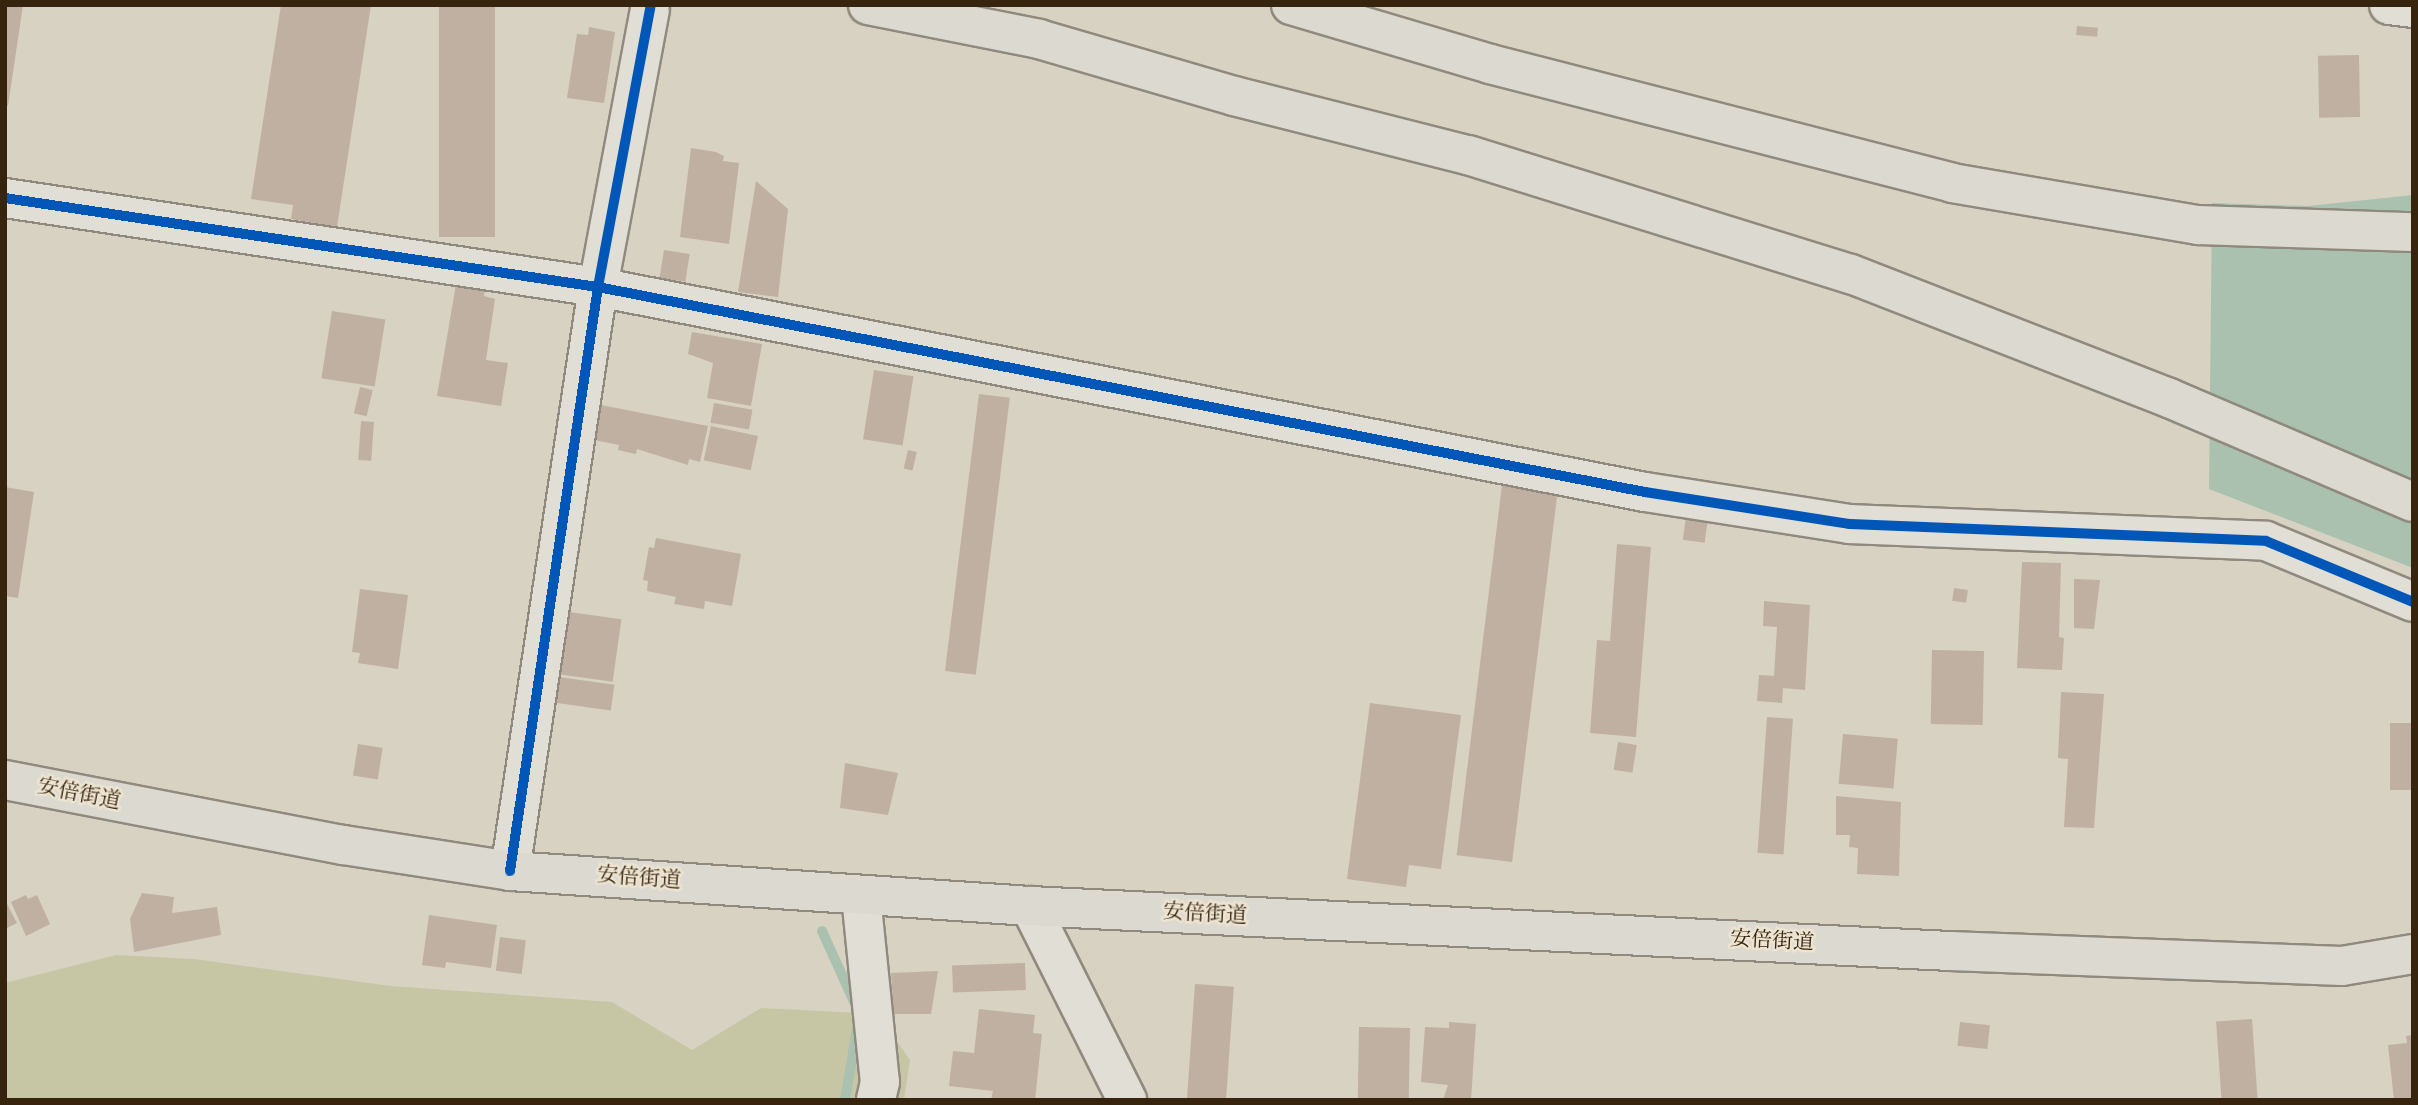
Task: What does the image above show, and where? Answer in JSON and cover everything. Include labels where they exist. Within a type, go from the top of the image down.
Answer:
[{"type":"main road","points":[[867,5],[1039,39],[1234,96],[1468,155],[1851,274],[2169,398],[2413,502]]},
{"type":"main road","points":[[956,5],[1039,39]]},
{"type":"main road","points":[[1290,5],[1490,64],[1952,183],[2198,225],[2413,232]]},
{"type":"main road","points":[[2354,230],[2413,219]]},
{"type":"main road","points":[[2346,474],[2413,495]]},
{"type":"main road","name":"安倍街道","points":[[5,780],[343,845],[510,871],[1030,906],[2342,965],[2413,954]]},
{"type":"street","points":[[2389,5],[2413,8]]},
{"type":"street","points":[[510,871],[598,286],[650,10]]},
{"type":"street","points":[[5,198],[598,286],[1645,492],[1849,524],[2266,541],[2413,602]]},
{"type":"street","points":[[861,896],[880,1082],[876,1100]]},
{"type":"street","points":[[1030,906],[1126,1100]]},
{"type":"shaded area","points":[[2413,195],[2413,568],[2209,489],[2212,203],[2308,206]]},
{"type":"shaded area","points":[[116,955],[194,959],[391,986],[612,1002],[692,1050],[761,1008],[878,1014],[910,1060],[904,1100],[5,1100],[5,983]]},
{"type":"building","points":[[5,5],[23,5],[8,106],[5,105]]},
{"type":"building","points":[[281,5],[371,5],[337,227],[291,219],[293,205],[251,199]]},
{"type":"building","points":[[439,5],[495,5],[495,237],[439,237]]},
{"type":"building","points":[[2077,26],[2098,28],[2097,37],[2076,35]]},
{"type":"building","points":[[589,27],[615,32],[604,103],[567,98],[577,34],[588,35]]},
{"type":"building","points":[[2359,55],[2360,117],[2319,118],[2318,56]]},
{"type":"building","points":[[691,148],[716,152],[724,156],[723,161],[739,163],[729,244],[680,237]]},
{"type":"building","points":[[756,181],[788,209],[778,297],[738,292]]},
{"type":"building","points":[[664,250],[690,254],[685,282],[660,278]]},
{"type":"building","points":[[456,284],[485,288],[484,296],[495,299],[486,360],[508,363],[501,406],[437,396]]},
{"type":"building","points":[[332,311],[385,319],[375,387],[321,378]]},
{"type":"building","points":[[692,332],[762,344],[751,406],[707,398],[713,363],[688,354]]},
{"type":"building","points":[[874,370],[914,376],[903,445],[863,439]]},
{"type":"building","points":[[360,387],[373,390],[367,416],[354,413]]},
{"type":"building","points":[[979,394],[1010,398],[976,675],[945,671]]},
{"type":"building","points":[[714,403],[752,410],[749,429],[711,423]]},
{"type":"building","points":[[601,405],[708,426],[700,462],[689,459],[688,465],[637,449],[636,454],[618,450],[619,445],[594,440]]},
{"type":"building","points":[[361,421],[374,422],[371,461],[358,460]]},
{"type":"building","points":[[711,426],[758,436],[751,470],[704,460]]},
{"type":"building","points":[[908,450],[917,452],[912,471],[904,469]]},
{"type":"building","points":[[1502,485],[1558,492],[1512,862],[1457,855]]},
{"type":"building","points":[[5,487],[34,492],[18,598],[5,596]]},
{"type":"building","points":[[1686,517],[1708,520],[1705,543],[1683,540]]},
{"type":"building","points":[[656,538],[741,554],[732,606],[705,601],[704,609],[674,604],[676,597],[647,591],[648,581],[643,580],[649,547],[654,548]]},
{"type":"building","points":[[1617,544],[1651,547],[1636,737],[1590,733],[1597,640],[1610,641]]},
{"type":"building","points":[[2022,562],[2061,563],[2059,637],[2064,638],[2062,670],[2017,668]]},
{"type":"building","points":[[2074,579],[2100,580],[2094,629],[2074,628]]},
{"type":"building","points":[[1954,588],[1968,590],[1966,603],[1952,601]]},
{"type":"building","points":[[360,589],[408,595],[398,669],[358,663],[360,653],[352,652]]},
{"type":"building","points":[[1764,601],[1810,605],[1805,690],[1783,688],[1782,703],[1757,701],[1759,675],[1774,676],[1777,627],[1763,626]]},
{"type":"building","points":[[562,611],[621,619],[613,682],[553,673]]},
{"type":"building","points":[[1932,650],[1984,651],[1983,725],[1931,724]]},
{"type":"building","points":[[552,676],[614,685],[611,711],[548,702]]},
{"type":"building","points":[[2061,692],[2104,694],[2094,828],[2064,827],[2068,759],[2058,758]]},
{"type":"building","points":[[1370,703],[1461,715],[1441,869],[1409,865],[1406,887],[1347,879]]},
{"type":"building","points":[[1767,717],[1793,719],[1783,854],[1758,853]]},
{"type":"building","points":[[2390,723],[2413,723],[2413,790],[2390,790]]},
{"type":"building","points":[[1843,734],[1898,739],[1893,789],[1839,784]]},
{"type":"building","points":[[1618,742],[1637,745],[1632,773],[1614,770]]},
{"type":"building","points":[[358,744],[383,748],[378,780],[353,776]]},
{"type":"building","points":[[845,763],[898,773],[888,815],[840,808]]},
{"type":"building","points":[[1836,796],[1901,802],[1899,876],[1857,874],[1858,848],[1849,847],[1850,835],[1836,835]]},
{"type":"building","points":[[142,893],[174,897],[172,913],[217,907],[221,935],[134,952],[130,919]]},
{"type":"building","points":[[26,895],[28,899],[37,895],[50,924],[26,936],[11,902]]},
{"type":"building","points":[[5,900],[17,923],[5,929]]},
{"type":"building","points":[[429,915],[497,925],[491,968],[446,962],[445,968],[422,965]]},
{"type":"building","points":[[500,937],[526,940],[522,974],[496,971]]},
{"type":"building","points":[[1025,963],[1026,990],[953,993],[952,966]]},
{"type":"building","points":[[938,971],[931,1014],[894,1014],[891,973]]},
{"type":"building","points":[[1195,984],[1234,987],[1226,1100],[1187,1100]]},
{"type":"building","points":[[979,1009],[1035,1015],[1033,1033],[1042,1034],[1035,1100],[991,1100],[993,1091],[949,1086],[953,1051],[974,1053]]},
{"type":"building","points":[[2252,1019],[2258,1100],[2222,1100],[2216,1022]]},
{"type":"building","points":[[1449,1022],[1476,1024],[1471,1100],[1443,1100],[1448,1085],[1421,1082],[1425,1027],[1449,1028]]},
{"type":"building","points":[[1960,1022],[1990,1025],[1987,1049],[1957,1046]]},
{"type":"building","points":[[1359,1027],[1410,1028],[1409,1100],[1358,1100]]},
{"type":"building","points":[[2413,1035],[2413,1100],[2394,1100],[2388,1045],[2407,1043],[2406,1036]]},
{"type":"waterway","points":[[822,931],[857,1008]]},
{"type":"waterway","points":[[845,1100],[858,1023]]},
{"type":"cycle path","points":[[510,871],[598,287],[651,5]]},
{"type":"cycle path","points":[[5,198],[598,287],[1645,492],[1849,524],[2266,541],[2413,602]]}]
